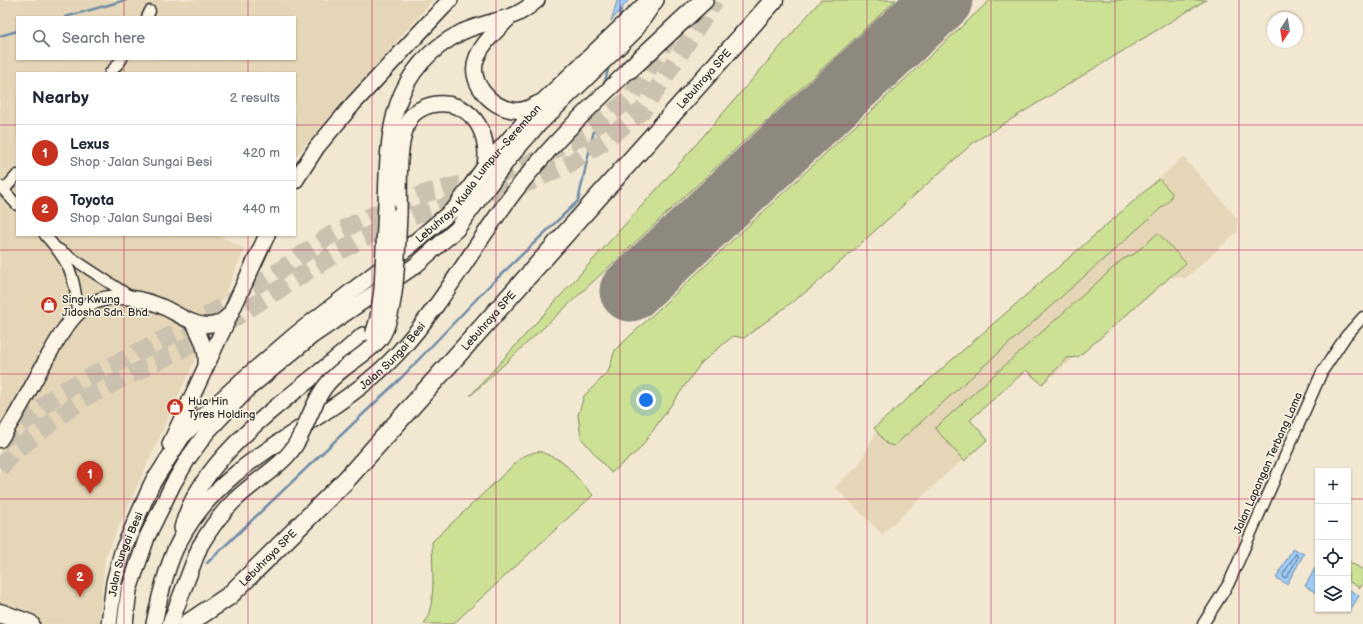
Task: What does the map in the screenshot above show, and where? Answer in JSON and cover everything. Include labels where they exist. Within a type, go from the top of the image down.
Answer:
[{"type":"highway","points":[[630,70],[704,0]]},
{"type":"highway","name":"Lebuhraya SPE","points":[[187,624],[229,596],[346,480],[774,0]]},
{"type":"highway","name":"Lebuhraya SPE","points":[[205,624],[234,601],[352,483],[784,0]]},
{"type":"highway","points":[[0,613],[30,624]]},
{"type":"highway","points":[[0,619],[14,624]]},
{"type":"main road","points":[[296,180],[318,147],[354,103],[450,0]]},
{"type":"main road","points":[[360,356],[375,330],[382,289],[390,135],[398,100],[406,83],[421,64],[449,40],[475,27],[510,17],[526,9],[537,0]]},
{"type":"main road","points":[[125,624],[129,590],[146,537],[189,456],[207,432],[249,388],[306,340],[416,265],[457,229],[510,158],[535,128],[585,82],[634,32],[649,1]]},
{"type":"main road","name":"Lebuhraya Kuala Lumpur–Seremban","points":[[150,487],[182,437],[240,382],[296,334],[410,246],[455,208],[485,166],[542,102],[649,1]]},
{"type":"main road","points":[[510,17],[483,47],[476,58],[476,77],[480,89],[487,98],[501,107],[513,110],[526,110],[542,102]]},
{"type":"main road","name":"Jalan Sungai Besi","points":[[154,624],[161,593],[178,542],[219,486],[252,459],[368,383],[398,353],[434,308],[512,194],[577,120],[630,70]]},
{"type":"main road","points":[[170,624],[200,546],[213,524],[235,499],[283,460],[292,450],[325,387],[380,339],[387,324],[393,301],[402,144],[405,130],[411,117],[418,111],[438,104],[457,106],[465,110],[484,135],[487,154],[485,166]]},
{"type":"main road","points":[[150,487],[234,310],[267,236]]},
{"type":"main road","points":[[178,542],[186,513],[198,490],[220,461],[260,420],[330,365],[362,335],[373,315],[382,270]]},
{"type":"main road","name":"Jalan Sungai Besi","points":[[109,624],[114,582],[122,552],[150,487]]},
{"type":"street","points":[[111,72],[121,60]]},
{"type":"street","points":[[16,176],[2,188],[16,204]]},
{"type":"street","points":[[46,236],[58,249],[71,270],[76,286],[78,313]]},
{"type":"street","points":[[58,249],[107,283],[134,298]]},
{"type":"street","points":[[2,433],[58,340],[78,313],[91,304],[104,298],[118,296],[134,298],[160,306],[193,322],[214,324],[224,320],[234,310]]},
{"type":"street","name":"Jalan Lapangan Terbang Lama","points":[[1202,624],[1229,583],[1322,372],[1346,336],[1363,317]]},
{"type":"street","points":[[193,322],[204,345],[206,357],[204,372]]},
{"type":"shaded area","points":[[0,0],[433,0],[296,156],[296,72],[16,72],[16,236],[220,236],[245,249],[105,557],[99,624],[0,624]]},
{"type":"shaded area","points":[[1183,157],[1237,218],[1238,231],[1186,278],[1169,277],[1042,385],[1025,370],[968,420],[985,438],[882,534],[835,487],[858,466],[880,425]]},
{"type":"green space","points":[[821,0],[896,0],[470,396],[666,179]]},
{"type":"green space","points":[[990,0],[1206,0],[974,142],[811,288],[744,338],[733,336],[701,363],[639,450],[611,473],[581,438],[578,415],[584,396],[608,372],[615,350]]},
{"type":"green space","points":[[1159,179],[1172,193],[1170,200],[894,446],[887,444],[874,428]]},
{"type":"green space","points":[[1158,233],[1186,263],[1078,357],[1067,358],[1042,384],[1026,370],[970,420],[988,439],[964,461],[935,428],[1123,259],[1134,254]]},
{"type":"green space","points":[[539,451],[562,461],[593,495],[453,624],[424,624],[431,606],[433,584],[432,542],[523,456]]},
{"type":"green space","points":[[1351,563],[1363,570],[1363,583],[1360,588],[1351,583]]},
{"type":"water","points":[[629,0],[611,21],[617,1]]},
{"type":"water","points":[[1293,548],[1304,554],[1287,584],[1276,578]]},
{"type":"water","points":[[1315,568],[1315,592],[1305,586]]},
{"type":"water","points":[[1351,591],[1359,596],[1351,609]]},
{"type":"waterway","points":[[69,16],[126,0]]},
{"type":"waterway","points":[[618,21],[621,9]]},
{"type":"waterway","points":[[0,36],[16,31]]},
{"type":"waterway","points":[[604,86],[609,65]]},
{"type":"waterway","points":[[207,563],[402,377],[487,288],[578,201],[599,108]]},
{"type":"runway","points":[[630,291],[942,0]]},
{"type":"tunnel","points":[[0,468],[15,451],[84,398],[193,344],[338,252],[379,230],[413,215],[490,195],[530,182],[571,163],[606,140],[643,110],[715,0]]},
{"type":"tunnel","points":[[0,442],[59,393],[204,318],[279,271],[329,236],[401,202],[430,192],[480,180],[524,166],[587,133],[630,98],[668,38]]},
{"type":"place","name":"Sing Kwung Jidosha Sdn. Bhd.","points":[[49,305]]},
{"type":"place","name":"Hua Hin Tyres Holding","points":[[175,407]]},
{"type":"place","name":"Lexus","points":[[90,494]]},
{"type":"place","name":"Toyota","points":[[80,597]]}]
